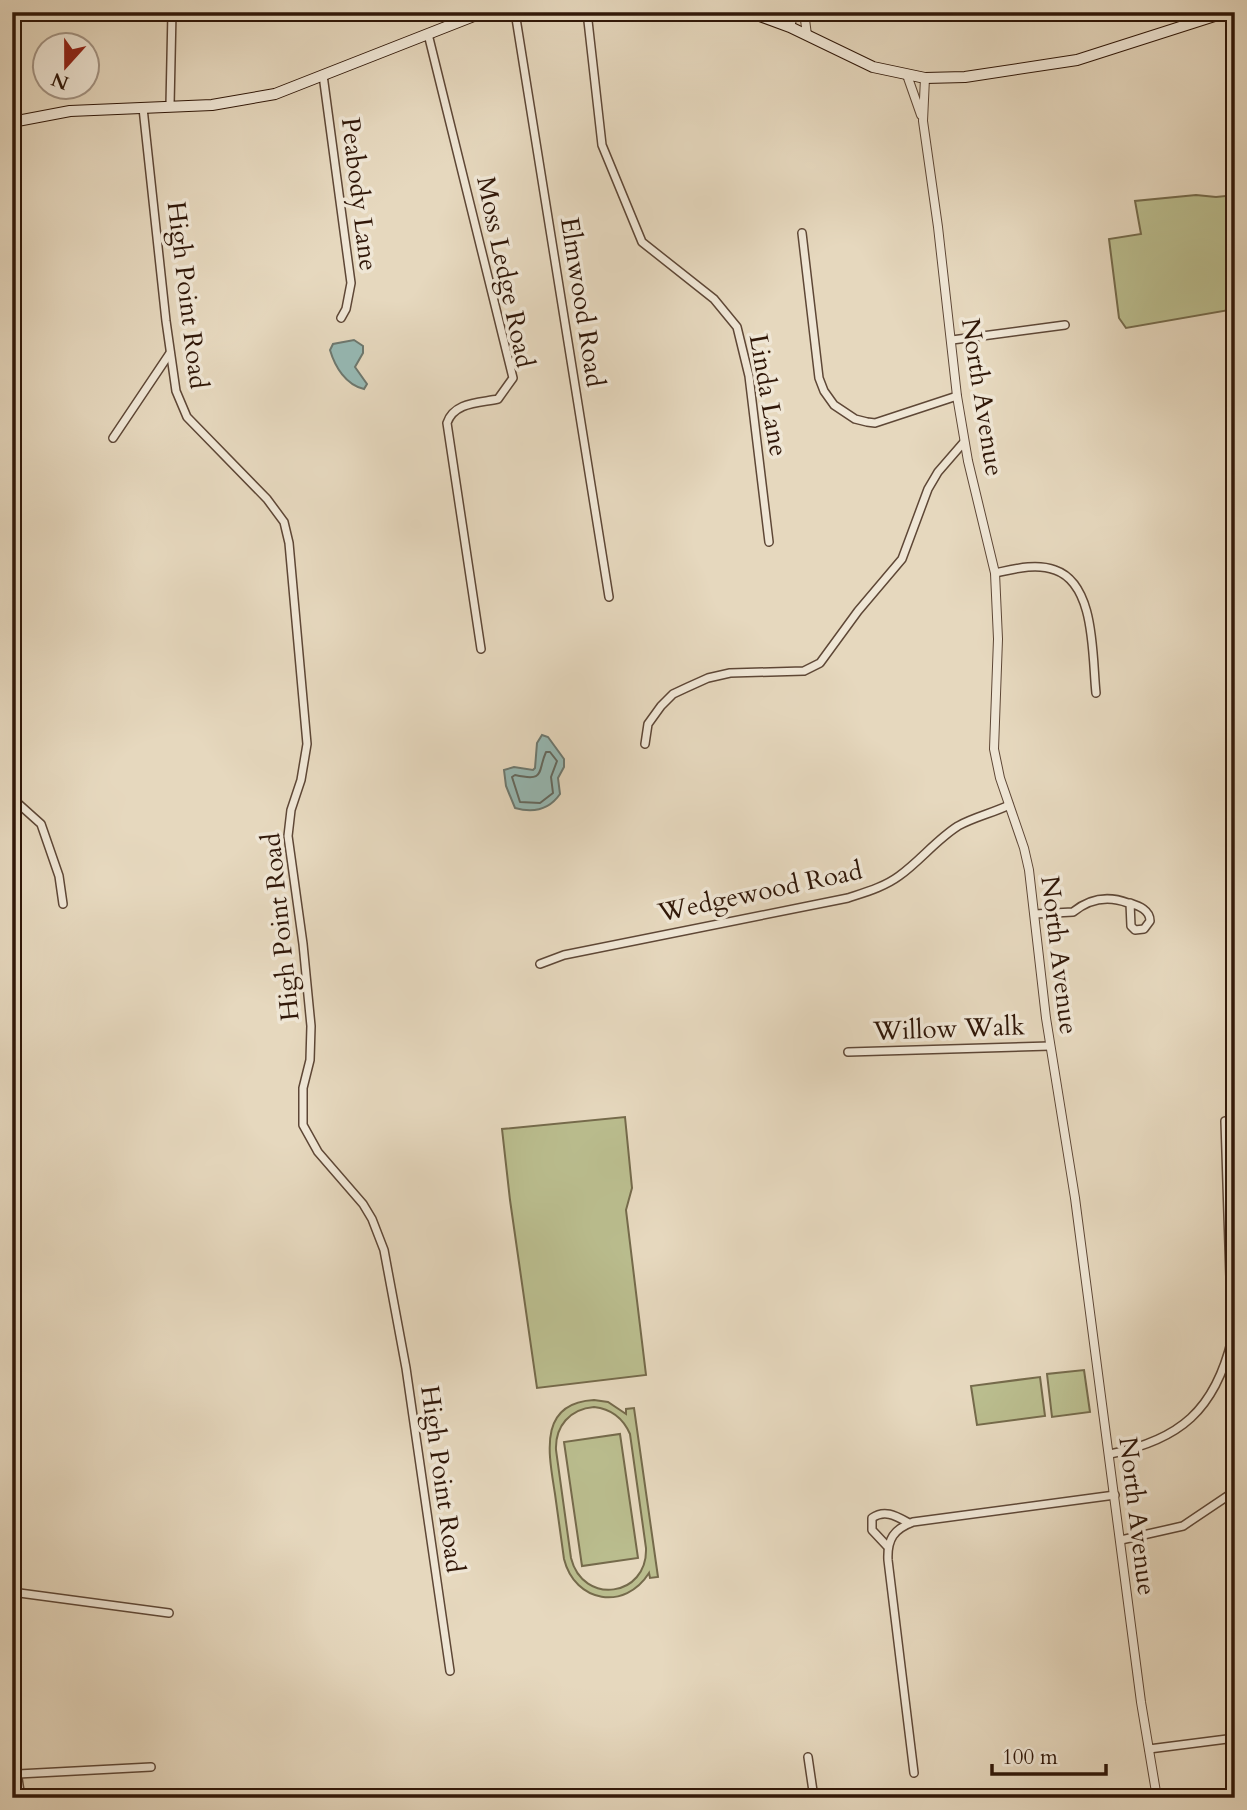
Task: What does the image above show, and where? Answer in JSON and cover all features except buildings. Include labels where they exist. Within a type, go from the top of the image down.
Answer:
[{"type":"main road","points":[[749,12],[789,27],[873,67],[925,78],[965,77],[1077,60],[1227,12]]},
{"type":"main road","points":[[12,122],[70,111],[212,105],[275,94],[480,13]]},
{"type":"street","points":[[170,105],[172,12]]},
{"type":"street","name":"Elmwood Road","points":[[515,12],[609,597]]},
{"type":"street","name":"Linda Lane","points":[[587,12],[602,145],[642,242],[714,299],[737,327],[748,376],[769,542]]},
{"type":"street","points":[[789,27],[794,12]]},
{"type":"street","points":[[804,12],[807,35]]},
{"type":"street","name":"Moss Ledge Road","points":[[428,34],[513,378],[498,399],[459,407],[452,412],[447,423],[481,649]]},
{"type":"street","name":"Peabody Lane","points":[[323,75],[351,284],[346,309],[341,318]]},
{"type":"street","name":"North Avenue","points":[[907,75],[923,121]]},
{"type":"street","name":"North Avenue","points":[[925,78],[923,121],[957,396],[964,442],[995,573],[998,639],[994,749],[1000,778],[1024,848],[1035,914],[1050,1046],[1075,1198],[1141,1702],[1157,1798]]},
{"type":"street","name":"High Point Road","points":[[144,108],[176,391],[187,417],[267,499],[284,522],[289,543],[307,744],[288,836],[312,1026],[310,1060],[303,1088],[303,1125],[318,1152],[363,1204],[384,1250],[406,1368],[450,1671]]},
{"type":"street","points":[[802,233],[819,378],[824,391],[835,405],[855,419],[875,423],[957,396]]},
{"type":"street","points":[[952,340],[1065,325]]},
{"type":"street","points":[[113,438],[171,353]]},
{"type":"street","points":[[645,744],[648,724],[661,706],[673,694],[688,687],[708,678],[730,673],[804,671],[820,663],[858,611],[902,559],[928,489],[938,472],[964,442]]},
{"type":"street","points":[[995,573],[1041,567],[1057,570],[1075,583],[1085,601],[1096,693]]},
{"type":"street","points":[[12,798],[41,824],[59,876],[63,904]]},
{"type":"street","name":"Wedgewood Road","points":[[540,964],[565,955],[848,898],[866,892],[900,876],[933,845],[960,825],[1009,805]]},
{"type":"street","points":[[1035,914],[1073,912],[1078,906],[1093,900],[1119,900],[1129,903]]},
{"type":"street","name":"Willow Walk","points":[[848,1052],[1050,1046]]},
{"type":"street","points":[[1110,1454],[1145,1446],[1168,1436],[1195,1414],[1207,1400],[1220,1377],[1234,1339],[1225,1121]]},
{"type":"street","points":[[1121,1541],[1183,1526],[1235,1491]]},
{"type":"street","points":[[914,1773],[887,1546],[894,1533],[909,1523],[1115,1495]]},
{"type":"street","points":[[887,1546],[872,1530],[872,1518],[876,1515],[892,1514],[909,1523]]},
{"type":"street","points":[[12,1592],[169,1613]]},
{"type":"street","points":[[1149,1749],[1235,1738]]},
{"type":"street","points":[[12,1740],[21,1798]]},
{"type":"street","points":[[808,1758],[814,1798]]},
{"type":"street","points":[[18,1774],[151,1767]]},
{"type":"green space","points":[[1196,195],[1235,195],[1235,309],[1126,328],[1119,318],[1109,239],[1141,234],[1135,201]]},
{"type":"green space","points":[[625,1117],[632,1188],[626,1210],[646,1375],[537,1388],[502,1129]]},
{"type":"green space","points":[[1084,1370],[1090,1412],[1052,1417],[1047,1374]]},
{"type":"green space","points":[[1040,1377],[1045,1416],[977,1425],[971,1386]]},
{"type":"green space","points":[[594,1400],[608,1402],[626,1414],[626,1409],[634,1408],[658,1577],[650,1578],[649,1573],[639,1585],[614,1597],[589,1593],[570,1574],[564,1559],[551,1463],[551,1434],[555,1421],[563,1410],[576,1403]],"holes":[[[594,1407],[616,1415],[630,1434],[646,1548],[644,1564],[637,1577],[614,1589],[601,1589],[588,1584],[578,1573],[571,1558],[556,1450],[558,1433],[566,1420],[578,1411]]]},
{"type":"green space","points":[[620,1434],[638,1558],[582,1566],[564,1442]]},
{"type":"water","points":[[354,340],[363,346],[363,353],[355,367],[367,384],[364,389],[352,384],[342,374],[330,350],[333,344]]},
{"type":"water","points":[[542,735],[548,737],[564,759],[564,767],[558,778],[560,794],[551,804],[540,809],[515,808],[506,786],[504,770],[514,767],[533,770],[537,743]]}]
